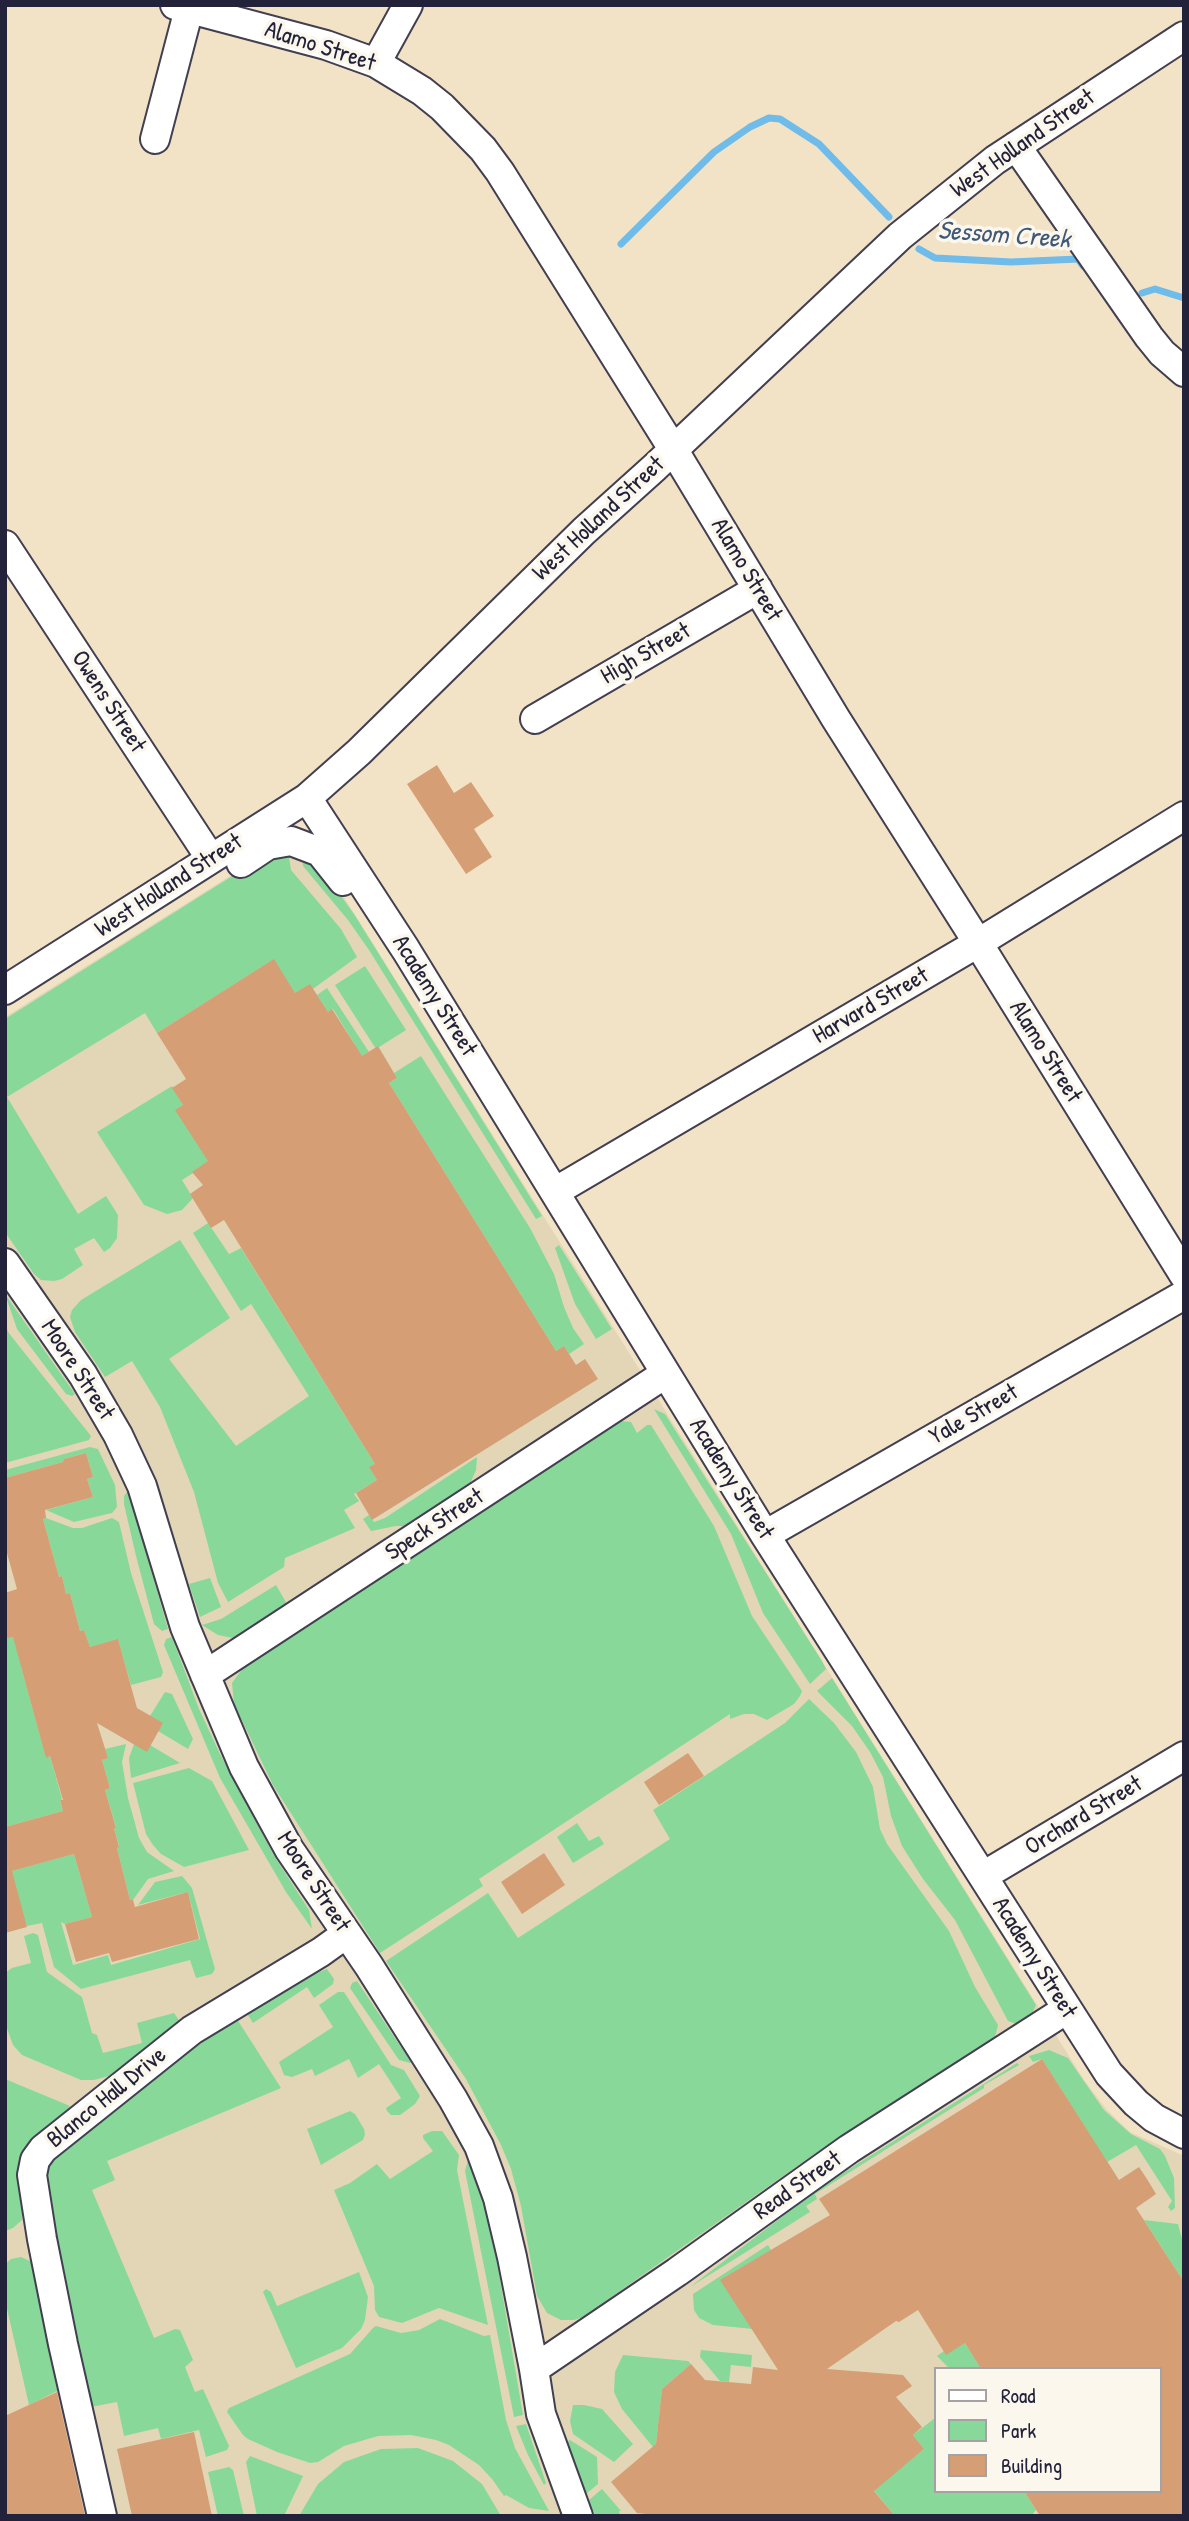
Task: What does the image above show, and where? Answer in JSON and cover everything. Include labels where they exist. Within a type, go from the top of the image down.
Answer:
[{"type":"street","points":[[376,62],[408,5]]},
{"type":"street","name":"Alamo Street","points":[[155,139],[182,7],[339,49],[376,62],[442,107],[483,149],[673,449],[844,731],[1184,1275]]},
{"type":"street","name":"West Holland Street","points":[[5,990],[307,798],[369,743],[584,531],[900,236],[960,186],[1016,146],[1184,36]]},
{"type":"street","points":[[1016,146],[1149,337],[1162,353],[1184,372]]},
{"type":"street","name":"Owens Street","points":[[5,546],[203,865]]},
{"type":"street","name":"High Street","points":[[535,719],[758,590]]},
{"type":"street","name":"Academy Street","points":[[307,798],[556,1191],[765,1535],[1109,2074],[1120,2088],[1154,2118],[1184,2134]]},
{"type":"street","name":"Harvard Street","points":[[556,1191],[978,943],[1184,817]]},
{"type":"street","points":[[203,865],[218,871],[234,867],[268,845],[291,841],[320,852],[344,881],[366,889]]},
{"type":"street","name":"Moore Street","points":[[5,1263],[83,1375],[118,1435],[142,1486],[185,1628],[238,1754],[261,1799],[289,1849],[453,2099],[479,2146],[498,2198],[541,2414],[578,2516]]},
{"type":"street","name":"Yale Street","points":[[765,1535],[1184,1295]]},
{"type":"street","name":"Speck Street","points":[[205,1675],[665,1374]]},
{"type":"street","name":"Orchard Street","points":[[983,1876],[1184,1756]]},
{"type":"street","name":"Blanco Hall Drive","points":[[103,2516],[42,2239],[32,2175],[35,2160],[52,2141],[192,2030],[346,1934]]},
{"type":"street","name":"Read Street","points":[[534,2370],[849,2149],[1067,2009]]},
{"type":"shaded area","points":[[299,850],[332,878],[1084,2080],[1107,2110],[1130,2132],[1184,2156],[1184,2516],[5,2516],[5,1017],[265,854]]},
{"type":"green space","points":[[288,851],[291,870],[341,929],[357,957],[299,999],[273,960],[157,1033],[145,1013],[7,1097],[78,1214],[106,1196],[118,1215],[117,1238],[110,1248],[104,1252],[94,1238],[74,1249],[83,1265],[62,1279],[41,1280],[5,1232],[5,1019],[264,856]]},
{"type":"green space","points":[[302,854],[308,856],[354,914],[542,1216],[536,1219],[369,950],[303,866]]},
{"type":"green space","points":[[365,966],[406,1030],[376,1049],[335,985]]},
{"type":"green space","points":[[327,988],[369,1052],[337,1071],[342,1079],[182,1180],[193,1198],[182,1210],[167,1214],[144,1205],[97,1132],[172,1086],[183,1105],[176,1110],[355,1045],[333,1009],[328,1012],[317,995]]},
{"type":"green space","points":[[421,1056],[530,1228],[554,1274],[573,1328],[584,1344],[569,1354],[564,1346],[556,1351],[389,1083],[397,1078],[394,1073]]},
{"type":"green space","points":[[208,1223],[229,1254],[241,1248],[375,1464],[370,1468],[377,1480],[354,1494],[359,1501],[344,1510],[355,1528],[285,1558],[284,1567],[228,1602],[218,1583],[194,1492],[160,1407],[132,1361],[105,1377],[75,1332],[70,1317],[72,1310],[81,1300],[180,1240],[230,1318],[169,1359],[236,1446],[309,1396],[251,1304],[241,1311],[193,1233]]},
{"type":"green space","points":[[559,1245],[612,1329],[596,1339],[575,1304],[555,1248]]},
{"type":"green space","points":[[5,1294],[75,1394],[66,1394],[17,1329]]},
{"type":"green space","points":[[5,1322],[8,1332],[91,1436],[89,1440],[5,1463]]},
{"type":"green space","points":[[654,1409],[665,1414],[822,1661],[826,1669],[810,1684],[763,1613],[731,1534]]},
{"type":"green space","points":[[621,1421],[631,1422],[637,1433],[651,1425],[714,1526],[752,1616],[802,1691],[800,1696],[794,1704],[767,1720],[754,1714],[730,1719],[730,1714],[479,1879],[483,1886],[380,1953],[273,1785],[234,1704],[232,1683],[246,1664]]},
{"type":"green space","points":[[90,1447],[98,1449],[115,1485],[117,1507],[112,1513],[74,1522],[46,1510],[93,1497],[87,1479],[93,1477],[86,1453],[5,1478],[5,1470]]},
{"type":"green space","points":[[477,1457],[476,1470],[469,1486],[420,1526],[396,1526],[371,1531],[363,1519],[369,1515],[374,1522],[385,1518]]},
{"type":"green space","points":[[128,1491],[168,1629],[162,1631],[154,1624],[136,1556],[124,1504],[124,1496]]},
{"type":"green space","points":[[112,1518],[119,1522],[131,1573],[163,1672],[161,1677],[131,1685],[118,1640],[90,1647],[84,1630],[80,1631],[70,1593],[66,1594],[62,1576],[59,1577],[43,1519],[73,1528],[82,1528]]},
{"type":"green space","points":[[210,1578],[221,1607],[200,1617],[189,1584]]},
{"type":"green space","points":[[276,1585],[287,1604],[281,1612],[241,1637],[218,1635],[202,1625],[221,1619]]},
{"type":"green space","points":[[35,1631],[21,1666],[46,1757],[50,1756],[63,1811],[5,1827],[5,1639]]},
{"type":"green space","points":[[172,1637],[199,1709],[220,1754],[273,1854],[309,1910],[312,1929],[286,1892],[220,1778],[164,1645],[166,1639]]},
{"type":"green space","points":[[832,1678],[1036,2005],[1031,2016],[1019,2025],[1008,2021],[955,1920],[923,1879],[902,1846],[891,1816],[883,1777],[870,1752],[852,1726],[817,1691]]},
{"type":"green space","points":[[165,1692],[172,1694],[193,1739],[188,1749],[158,1731],[150,1716]]},
{"type":"green space","points":[[809,1699],[834,1723],[856,1752],[873,1787],[880,1829],[887,1844],[949,1931],[975,1987],[998,2025],[995,2037],[813,2155],[583,2317],[561,2320],[547,2313],[537,2296],[521,2206],[501,2145],[466,2079],[386,1961],[488,1893],[518,1938],[670,1839],[653,1810],[785,1723]]},
{"type":"green space","points":[[126,1744],[122,1762],[139,1838],[147,1852],[174,1871],[148,1879],[133,1900],[130,1900],[117,1848],[116,1827],[105,1790],[110,1788],[102,1760],[108,1758],[105,1749]]},
{"type":"green space","points":[[134,1744],[150,1745],[180,1763],[131,1778],[129,1758]]},
{"type":"green space","points":[[189,1768],[212,1781],[249,1850],[184,1867],[161,1854],[153,1845],[146,1834],[133,1783]]},
{"type":"green space","points":[[577,1823],[589,1841],[599,1836],[604,1844],[573,1863],[557,1837]]},
{"type":"green space","points":[[74,1854],[92,1917],[65,1924],[61,1922],[73,1965],[108,1955],[111,1965],[200,1939],[188,1892],[138,1905],[155,1882],[182,1876],[192,1888],[215,1969],[212,1974],[196,1978],[190,1960],[81,1989],[54,1967],[42,1923],[27,1926],[8,1872]]},
{"type":"green space","points":[[33,1933],[38,1935],[47,1972],[82,1997],[92,2033],[97,2035],[103,2053],[142,2043],[137,2023],[174,2013],[181,2023],[109,2076],[94,2080],[81,2080],[22,2055],[13,2045],[5,2023],[5,1973],[12,1968],[31,1963],[24,1936]]},
{"type":"green space","points":[[327,1969],[334,1979],[333,1984],[314,1998],[307,1987],[253,2023],[246,2012],[306,1977]]},
{"type":"green space","points":[[357,1981],[410,2063],[399,2060],[350,1988],[352,1983]]},
{"type":"green space","points":[[338,1992],[344,1992],[391,2065],[404,2070],[420,2096],[415,2104],[400,2115],[391,2115],[387,2111],[386,2108],[401,2098],[379,2064],[358,2078],[349,2059],[315,2076],[312,2069],[292,2077],[284,2075],[279,2062],[333,2027],[319,2005]]},
{"type":"green space","points":[[235,2016],[281,2088],[107,2161],[115,2180],[92,2190],[154,2338],[175,2329],[180,2330],[193,2360],[185,2367],[195,2392],[203,2389],[229,2446],[227,2450],[206,2457],[199,2430],[161,2439],[158,2428],[124,2436],[117,2402],[91,2407],[42,2176],[51,2157]]},
{"type":"green space","points":[[1049,2050],[1068,2058],[1104,2110],[1131,2134],[1160,2149],[1174,2178],[1175,2208],[1171,2211],[1168,2207],[1172,2201],[1136,2145],[1107,2162],[1042,2059],[1033,2062],[1029,2056]]},
{"type":"green space","points":[[1017,2063],[1019,2065],[984,2085],[984,2088],[815,2194],[817,2199],[806,2206],[810,2212],[690,2287],[821,2187]]},
{"type":"green space","points":[[5,2079],[70,2106],[29,2145],[20,2166],[18,2181],[23,2209],[22,2220],[5,2231]]},
{"type":"green space","points":[[350,2111],[355,2114],[364,2129],[363,2140],[321,2165],[307,2129]]},
{"type":"green space","points":[[442,2131],[459,2155],[457,2170],[488,2325],[439,2308],[402,2323],[379,2317],[375,2310],[374,2286],[334,2190],[350,2183],[377,2164],[390,2179],[433,2151],[423,2138],[423,2135]]},
{"type":"green space","points":[[469,2157],[485,2208],[497,2262],[523,2415],[514,2417],[465,2171]]},
{"type":"green space","points":[[1144,2220],[1178,2224],[1184,2247],[1184,2282]]},
{"type":"green space","points":[[768,2245],[771,2250],[753,2329],[713,2325],[699,2318],[694,2310],[693,2294]]},
{"type":"green space","points":[[21,2257],[34,2266],[61,2389],[29,2405],[5,2300],[5,2264],[11,2259]]},
{"type":"green space","points":[[359,2272],[368,2297],[361,2329],[342,2348],[296,2368],[263,2292],[266,2289],[271,2292],[277,2306]]},
{"type":"green space","points":[[440,2319],[484,2336],[490,2335],[506,2420],[515,2448],[549,2511],[529,2508],[504,2496],[479,2465],[449,2445],[436,2440],[411,2435],[378,2436],[344,2446],[318,2462],[310,2463],[248,2439],[227,2412],[229,2408],[350,2354],[376,2326],[401,2333],[419,2330]]},
{"type":"green space","points":[[965,2343],[980,2367],[948,2367],[937,2356],[944,2351],[946,2354]]},
{"type":"green space","points":[[701,2350],[752,2355],[751,2367],[731,2365],[729,2382],[720,2381],[700,2357]]},
{"type":"green space","points":[[623,2355],[688,2361],[691,2364],[662,2389],[656,2444],[653,2447],[622,2409],[614,2392],[615,2372]]},
{"type":"green space","points":[[573,2405],[602,2409],[633,2444],[614,2462],[573,2434],[570,2421]]},
{"type":"green space","points":[[934,2419],[934,2493],[1025,2493],[1036,2510],[1031,2516],[895,2516],[863,2477],[902,2467],[924,2449],[913,2435]]},
{"type":"green space","points":[[526,2424],[546,2483],[544,2485],[516,2426]]},
{"type":"green space","points":[[570,2440],[597,2457],[598,2484],[586,2494],[567,2442]]},
{"type":"green space","points":[[418,2448],[453,2461],[482,2484],[501,2516],[299,2516],[318,2484],[344,2462],[381,2449]]},
{"type":"green space","points":[[250,2456],[303,2476],[284,2516],[257,2516],[246,2462]]},
{"type":"green space","points":[[229,2467],[233,2470],[244,2516],[218,2516],[208,2472]]},
{"type":"green space","points":[[602,2489],[621,2511],[620,2516],[595,2515],[589,2500]]},
{"type":"building","points":[[437,765],[454,793],[471,782],[494,816],[474,829],[492,857],[466,874],[407,784]]},
{"type":"building","points":[[274,959],[295,993],[310,984],[328,1012],[332,1009],[362,1056],[378,1046],[397,1078],[389,1083],[556,1351],[564,1346],[576,1365],[585,1359],[598,1379],[372,1520],[356,1493],[377,1480],[369,1467],[375,1464],[224,1220],[211,1228],[190,1194],[203,1185],[192,1172],[208,1161],[175,1110],[183,1105],[172,1088],[186,1079],[157,1033]]},
{"type":"building","points":[[86,1453],[93,1477],[87,1479],[93,1497],[45,1510],[46,1518],[43,1519],[59,1577],[62,1576],[66,1594],[70,1593],[80,1631],[84,1630],[90,1647],[118,1639],[137,1708],[163,1723],[147,1752],[97,1723],[108,1758],[102,1760],[110,1788],[105,1790],[116,1828],[117,1848],[130,1900],[133,1900],[135,1907],[188,1892],[199,1939],[112,1962],[109,1953],[76,1962],[65,1924],[92,1917],[74,1854],[12,1871],[27,1927],[5,1933],[5,1827],[63,1811],[60,1800],[63,1800],[50,1756],[46,1758],[13,1637],[5,1639],[5,1593],[17,1589],[5,1546],[5,1478]]},
{"type":"building","points":[[688,1753],[704,1776],[659,1805],[644,1782]]},
{"type":"building","points":[[544,1853],[565,1885],[522,1914],[501,1882]]},
{"type":"building","points":[[1042,2059],[1119,2180],[1139,2167],[1147,2179],[1156,2194],[1136,2208],[1184,2282],[1184,2516],[1040,2516],[1025,2493],[1161,2493],[1161,2367],[980,2367],[965,2343],[946,2355],[918,2310],[899,2322],[896,2321],[827,2369],[903,2375],[912,2386],[896,2397],[922,2427],[913,2435],[924,2449],[874,2491],[895,2516],[664,2516],[637,2513],[611,2482],[656,2444],[662,2389],[691,2364],[705,2380],[751,2384],[753,2367],[778,2370],[720,2280],[830,2215],[819,2199]]},
{"type":"building","points":[[57,2392],[85,2516],[5,2516],[5,2416]]},
{"type":"building","points":[[194,2432],[212,2516],[132,2516],[117,2449]]},
{"type":"waterway","name":"Sessom Creek","points":[[621,244],[714,152],[750,127],[769,118],[780,119],[819,144],[889,217]]},
{"type":"waterway","name":"Sessom Creek","points":[[919,249],[935,258],[1011,262],[1078,259],[1083,266]]},
{"type":"waterway","name":"Sessom Creek","points":[[1142,293],[1155,289],[1184,298]]}]
